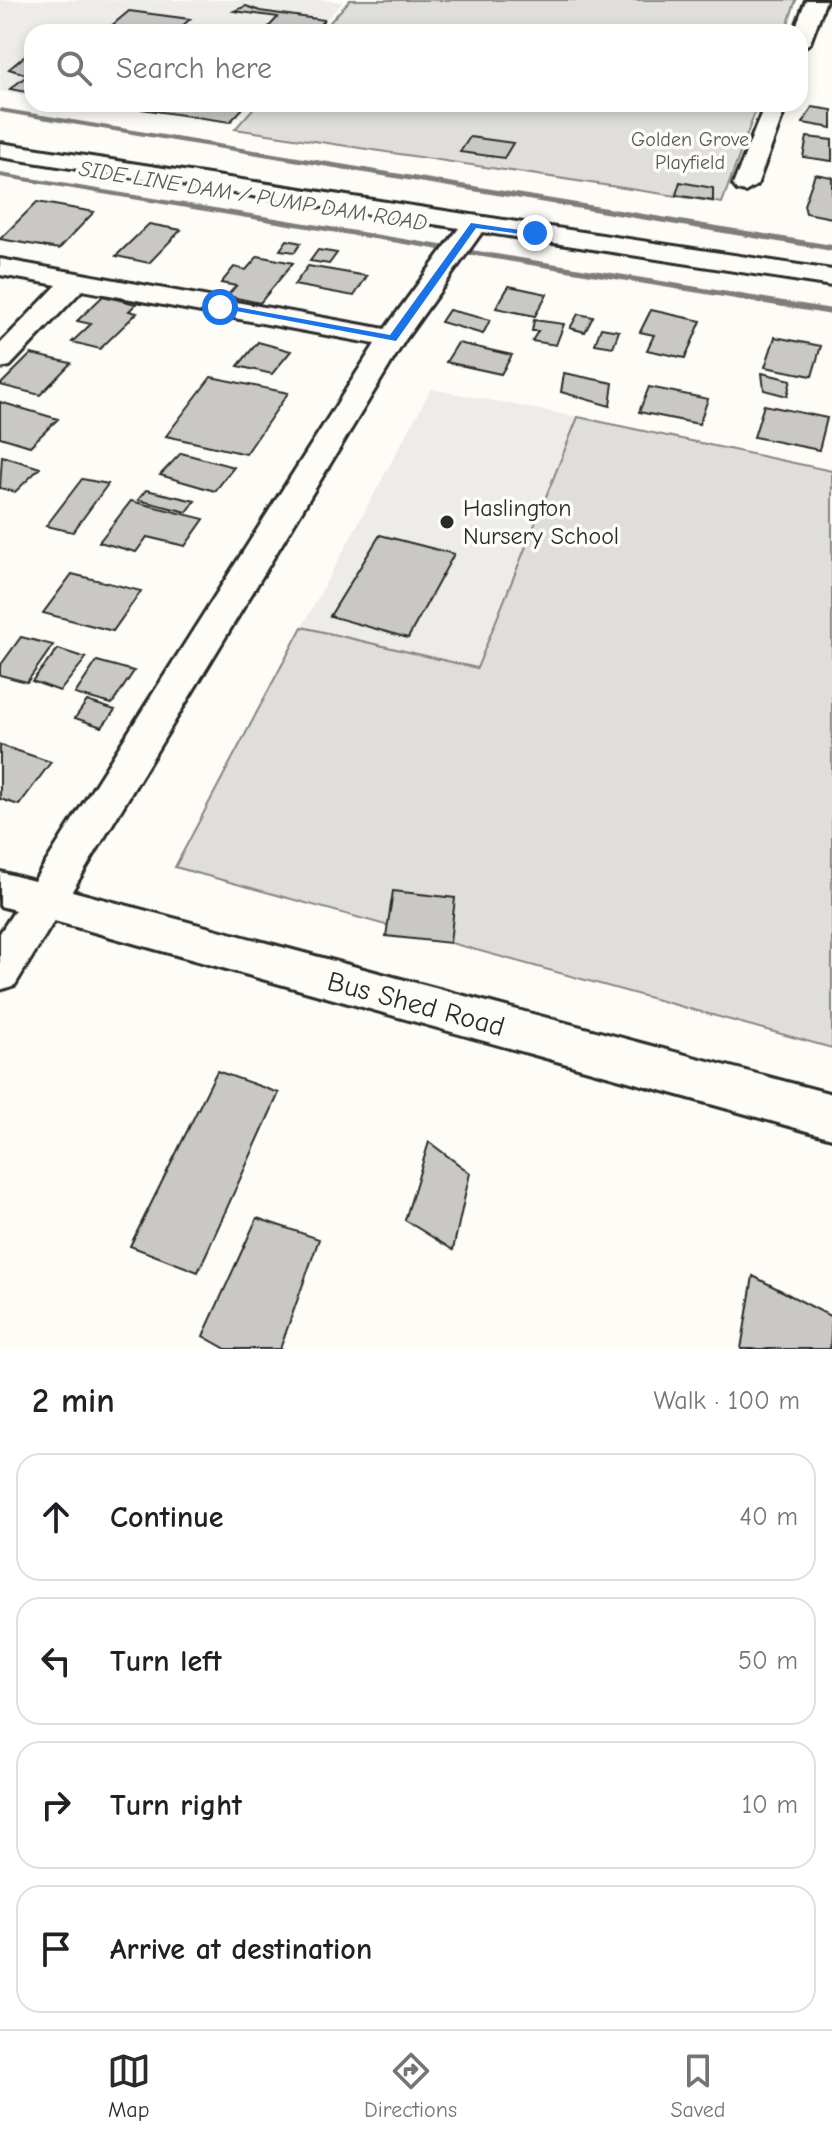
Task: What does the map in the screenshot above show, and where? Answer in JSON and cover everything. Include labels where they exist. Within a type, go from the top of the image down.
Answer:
[{"type":"street","points":[[807,24],[816,0]]},
{"type":"street","points":[[745,185],[773,112]]},
{"type":"street","points":[[0,150],[832,278]]},
{"type":"street","points":[[0,971],[392,339],[474,225]]},
{"type":"street","points":[[0,267],[392,339]]},
{"type":"street","points":[[0,360],[75,282]]},
{"type":"street","name":"Bus Shed Road","points":[[0,889],[44,904],[832,1116]]},
{"type":"shaded area","points":[[0,0],[343,2],[322,24],[24,24],[24,95],[0,91]]},
{"type":"shaded area","name":"Haslington Nursery School","points":[[431,389],[578,417],[476,668],[302,627]]},
{"type":"green space","points":[[350,0],[796,0],[788,24],[328,24]]},
{"type":"green space","name":"Golden Grove Playfield","points":[[250,112],[755,112],[722,203],[235,129]]},
{"type":"green space","points":[[578,417],[832,471],[832,1048],[175,867],[302,627],[477,668]]},
{"type":"building","points":[[246,6],[260,11],[324,20],[320,24],[271,24],[278,17],[234,11]]},
{"type":"building","points":[[129,11],[190,19],[185,24],[114,24]]},
{"type":"building","points":[[24,57],[24,74],[9,69]]},
{"type":"building","points":[[24,78],[24,92],[10,89]]},
{"type":"building","points":[[812,107],[832,110],[832,128],[803,123]]},
{"type":"building","points":[[162,112],[239,112],[230,122]]},
{"type":"building","points":[[470,137],[513,143],[504,158],[460,152]]},
{"type":"building","points":[[807,137],[832,140],[832,161],[803,157]]},
{"type":"building","points":[[815,174],[832,177],[832,218],[806,213],[804,205]]},
{"type":"building","points":[[680,182],[713,188],[713,201],[676,195]]},
{"type":"building","points":[[37,202],[94,212],[59,249],[0,239]]},
{"type":"building","points":[[149,224],[181,230],[149,263],[116,256]]},
{"type":"building","points":[[287,240],[301,243],[295,252],[280,250]]},
{"type":"building","points":[[318,250],[337,253],[329,264],[310,261]]},
{"type":"building","points":[[258,256],[293,263],[260,303],[227,296],[236,286],[221,283],[234,267],[246,270]]},
{"type":"building","points":[[308,266],[367,276],[354,296],[294,285]]},
{"type":"building","points":[[509,286],[547,294],[535,316],[496,308]]},
{"type":"building","points":[[103,296],[136,304],[129,311],[137,313],[100,349],[72,342],[91,324],[77,321]]},
{"type":"building","points":[[449,310],[490,320],[483,334],[441,322]]},
{"type":"building","points":[[651,310],[701,321],[685,358],[647,350],[654,335],[640,332]]},
{"type":"building","points":[[578,314],[593,317],[585,332],[570,328]]},
{"type":"building","points":[[534,320],[564,324],[556,345],[532,341],[538,331],[532,331]]},
{"type":"building","points":[[601,328],[619,331],[613,347],[595,344]]},
{"type":"building","points":[[775,337],[821,346],[812,376],[765,367]]},
{"type":"building","points":[[258,342],[291,351],[272,374],[238,366]]},
{"type":"building","points":[[458,343],[512,355],[501,374],[446,362]]},
{"type":"building","points":[[31,354],[71,363],[40,395],[0,385]]},
{"type":"building","points":[[564,373],[613,383],[610,406],[561,392]]},
{"type":"building","points":[[762,373],[791,380],[787,396],[764,390]]},
{"type":"building","points":[[211,377],[288,393],[246,454],[166,436]]},
{"type":"building","points":[[649,387],[708,399],[699,424],[639,412]]},
{"type":"building","points":[[0,402],[58,419],[30,446],[0,437]]},
{"type":"building","points":[[764,405],[827,418],[819,450],[754,437]]},
{"type":"building","points":[[181,453],[234,467],[215,491],[160,475]]},
{"type":"building","points":[[2,456],[40,468],[15,492],[0,488]]},
{"type":"building","points":[[82,479],[108,484],[73,532],[46,526]]},
{"type":"building","points":[[146,490],[195,501],[187,512],[138,500]]},
{"type":"building","points":[[131,501],[204,519],[185,546],[147,537],[136,552],[99,542]]},
{"type":"building","points":[[380,535],[454,554],[408,638],[330,616]]},
{"type":"building","points":[[72,574],[141,591],[113,631],[43,613]]},
{"type":"building","points":[[21,637],[53,645],[27,682],[0,675],[0,666]]},
{"type":"building","points":[[58,649],[86,658],[60,691],[32,681]]},
{"type":"building","points":[[97,661],[134,671],[112,704],[75,694]]},
{"type":"building","points":[[87,701],[115,710],[102,727],[75,718]]},
{"type":"building","points":[[0,745],[51,762],[19,805],[0,799]]},
{"type":"building","points":[[393,891],[455,898],[450,943],[386,936]]},
{"type":"building","points":[[217,1071],[279,1093],[198,1272],[130,1246]]},
{"type":"building","points":[[429,1142],[470,1173],[453,1250],[405,1220]]},
{"type":"building","points":[[257,1218],[319,1239],[280,1349],[226,1349],[203,1336]]},
{"type":"building","points":[[753,1276],[832,1317],[830,1349],[741,1349]]},
{"type":"waterway","points":[[0,110],[832,248]]},
{"type":"waterway","name":"SIDE LINE DAM / PUMP DAM ROAD","points":[[0,175],[832,312]]},
{"type":"place","name":"Haslington Nursery School","points":[[447,522]]},
{"type":"route","points":[[220,307],[392,339],[474,225],[535,233]]}]
